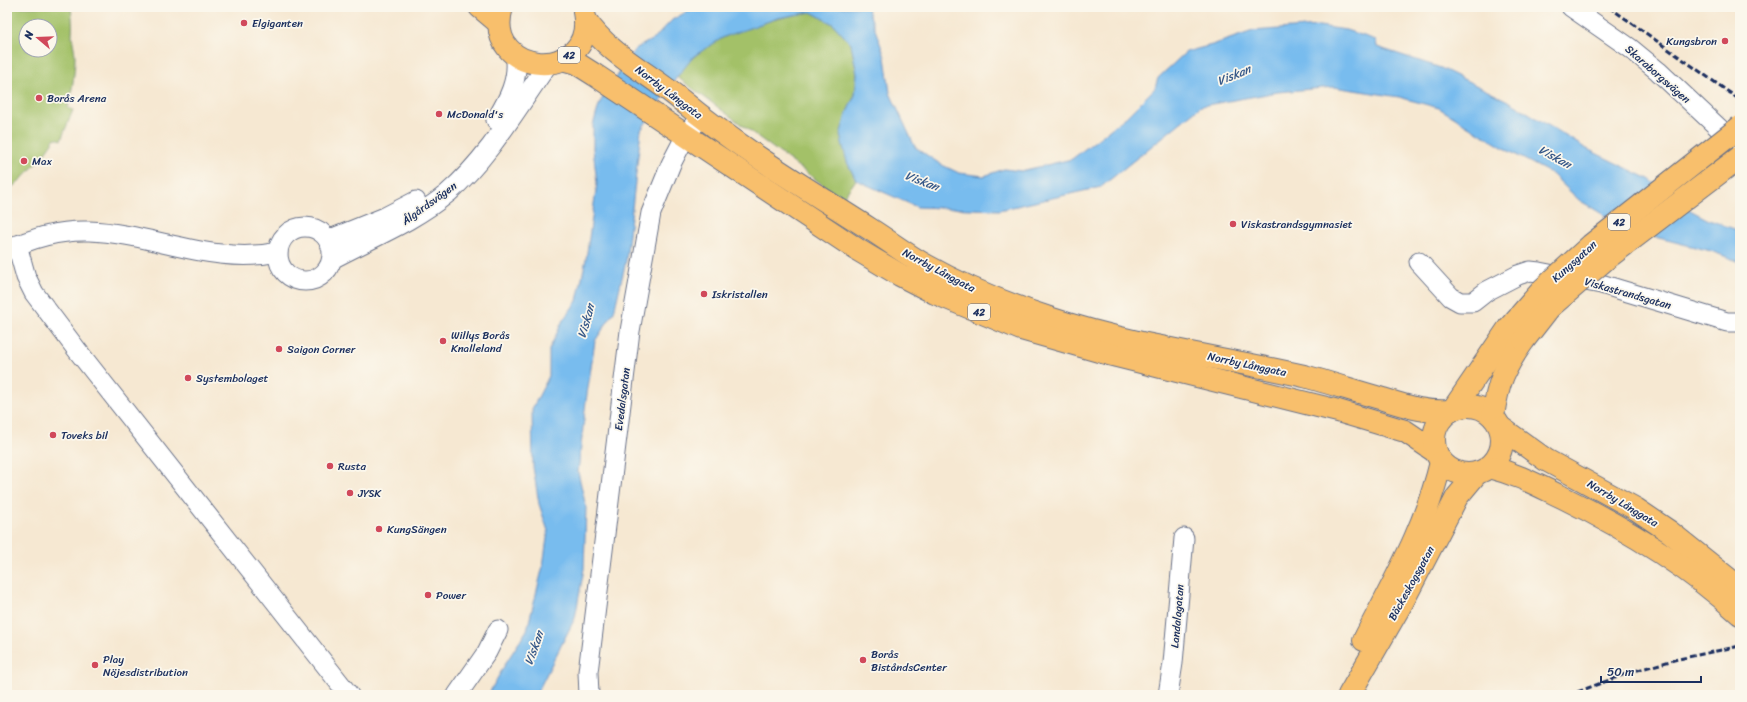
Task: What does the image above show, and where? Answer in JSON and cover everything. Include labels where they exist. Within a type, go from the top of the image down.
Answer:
[{"type":"main road","name":"42","points":[[480,7],[501,15],[501,33],[505,43],[515,54],[528,62],[555,62],[570,53],[579,42],[584,29],[583,13]]},
{"type":"main road","name":"Norrby Långgata","points":[[583,13],[593,32],[612,49],[674,93],[701,116],[807,190],[905,253],[945,276],[983,293],[1055,320],[1123,339],[1317,379],[1413,408],[1434,412],[1452,409]]},
{"type":"main road","name":"Norrby Långgata","points":[[555,62],[576,63],[858,250],[900,275],[962,305],[1021,329],[1067,343],[1338,411],[1405,431],[1438,457]]},
{"type":"main road","name":"Kungsgatan","points":[[1452,409],[1516,334],[1544,288],[1591,245],[1740,127]]},
{"type":"main road","name":"Kungsgatan","points":[[1496,422],[1497,391],[1508,362],[1516,334],[1606,259],[1740,156]]},
{"type":"main road","name":"42","points":[[1466,406],[1478,407],[1496,422],[1502,436],[1502,448],[1497,458],[1483,470],[1460,474],[1449,469],[1438,457],[1433,438],[1441,418],[1452,409],[1466,406]]},
{"type":"main road","name":"Norrby Långgata","points":[[1496,422],[1546,460],[1636,509],[1670,532],[1740,588]]},
{"type":"main road","name":"Bäckeskogsgatan","points":[[1336,695],[1408,557],[1427,512],[1438,457]]},
{"type":"main road","name":"Bäckeskogsgatan","points":[[1349,695],[1403,601],[1457,497],[1483,470]]},
{"type":"main road","points":[[1483,470],[1522,477],[1611,523],[1684,570],[1738,612]]},
{"type":"street","name":"Skaraborgsvägen","points":[[1571,7],[1630,48],[1658,71],[1740,148]]},
{"type":"street","name":"Ålgårdsvägen","points":[[328,240],[406,208],[430,192],[453,172],[480,141],[504,106],[516,78],[517,65],[515,54]]},
{"type":"street","name":"Ålgårdsvägen","points":[[332,259],[398,226],[447,193],[478,163],[555,62]]},
{"type":"street","name":"Evedalsgatan","points":[[589,695],[588,672],[633,315],[651,213],[671,164],[686,135],[701,116]]},
{"type":"street","points":[[307,226],[316,228],[323,233],[328,240],[332,249],[332,259],[329,268],[323,275],[306,281],[297,280],[289,276],[282,269],[278,252],[284,236],[291,231],[299,227],[307,226]]},
{"type":"street","points":[[278,252],[254,256],[233,255],[210,252],[124,235],[90,231],[63,232],[12,247],[34,293],[77,350],[349,695]]},
{"type":"street","name":"Viskastrandsgatan","points":[[1419,262],[1452,297],[1460,302],[1473,302],[1487,291],[1518,275],[1530,271],[1601,284],[1714,319],[1727,322],[1740,322]]},
{"type":"street","name":"Landalagatan","points":[[1168,695],[1173,663],[1184,538]]},
{"type":"street","points":[[457,695],[487,652],[498,630]]},
{"type":"green space","name":"Borås Arena","points":[[7,7],[71,7],[75,63],[68,108],[73,110],[61,140],[55,138],[45,153],[21,180],[7,191]]},
{"type":"green space","points":[[811,12],[833,24],[851,44],[857,74],[855,95],[847,112],[847,162],[856,180],[842,199],[677,77],[692,58],[720,39],[765,22]]},
{"type":"water","name":"Viskan","points":[[695,7],[867,7],[885,57],[890,93],[915,147],[940,164],[959,173],[984,176],[1004,169],[1021,171],[1072,159],[1126,117],[1155,88],[1158,78],[1186,52],[1253,31],[1319,26],[1346,30],[1376,40],[1377,47],[1441,68],[1512,103],[1585,148],[1649,179],[1688,209],[1709,220],[1740,231],[1740,262],[1711,251],[1647,235],[1604,215],[1579,200],[1552,174],[1507,150],[1439,108],[1399,97],[1334,87],[1278,92],[1201,106],[1101,187],[999,210],[917,207],[856,180],[847,162],[840,135],[847,112],[855,95],[857,74],[851,44],[833,24],[811,12],[778,18],[724,37],[694,56],[677,77],[641,130],[626,261],[614,312],[595,341],[586,401],[578,472],[586,507],[584,569],[575,618],[536,695],[488,695],[507,661],[527,630],[543,566],[548,531],[539,504],[533,467],[532,409],[549,376],[549,350],[563,320],[577,301],[586,259],[597,183],[593,149],[593,125],[600,102],[635,49],[655,38],[672,20]]},
{"type":"railway","points":[[1609,7],[1740,100]]},
{"type":"railway","points":[[1569,695],[1631,672],[1674,660],[1740,646]]},
{"type":"place","name":"Elgiganten","points":[[244,23]]},
{"type":"place","name":"Kungsbron","points":[[1725,41]]},
{"type":"place","name":"Borås Arena","points":[[39,98]]},
{"type":"place","name":"McDonald's","points":[[439,114]]},
{"type":"place","name":"Max","points":[[24,161]]},
{"type":"place","name":"Viskastrandsgymnasiet","points":[[1233,224]]},
{"type":"place","name":"Iskristallen","points":[[704,294]]},
{"type":"place","name":"Willys Borås Knalleland","points":[[443,341]]},
{"type":"place","name":"Saigon Corner","points":[[279,349]]},
{"type":"place","name":"Systembolaget","points":[[188,378]]},
{"type":"place","name":"Toveks bil","points":[[53,435]]},
{"type":"place","name":"Rusta","points":[[330,466]]},
{"type":"place","name":"JYSK","points":[[350,493]]},
{"type":"place","name":"KungSängen","points":[[379,529]]},
{"type":"place","name":"Power","points":[[428,595]]},
{"type":"place","name":"Borås BiståndsCenter","points":[[863,660]]},
{"type":"place","name":"Play Nöjesdistribution","points":[[95,665]]}]
